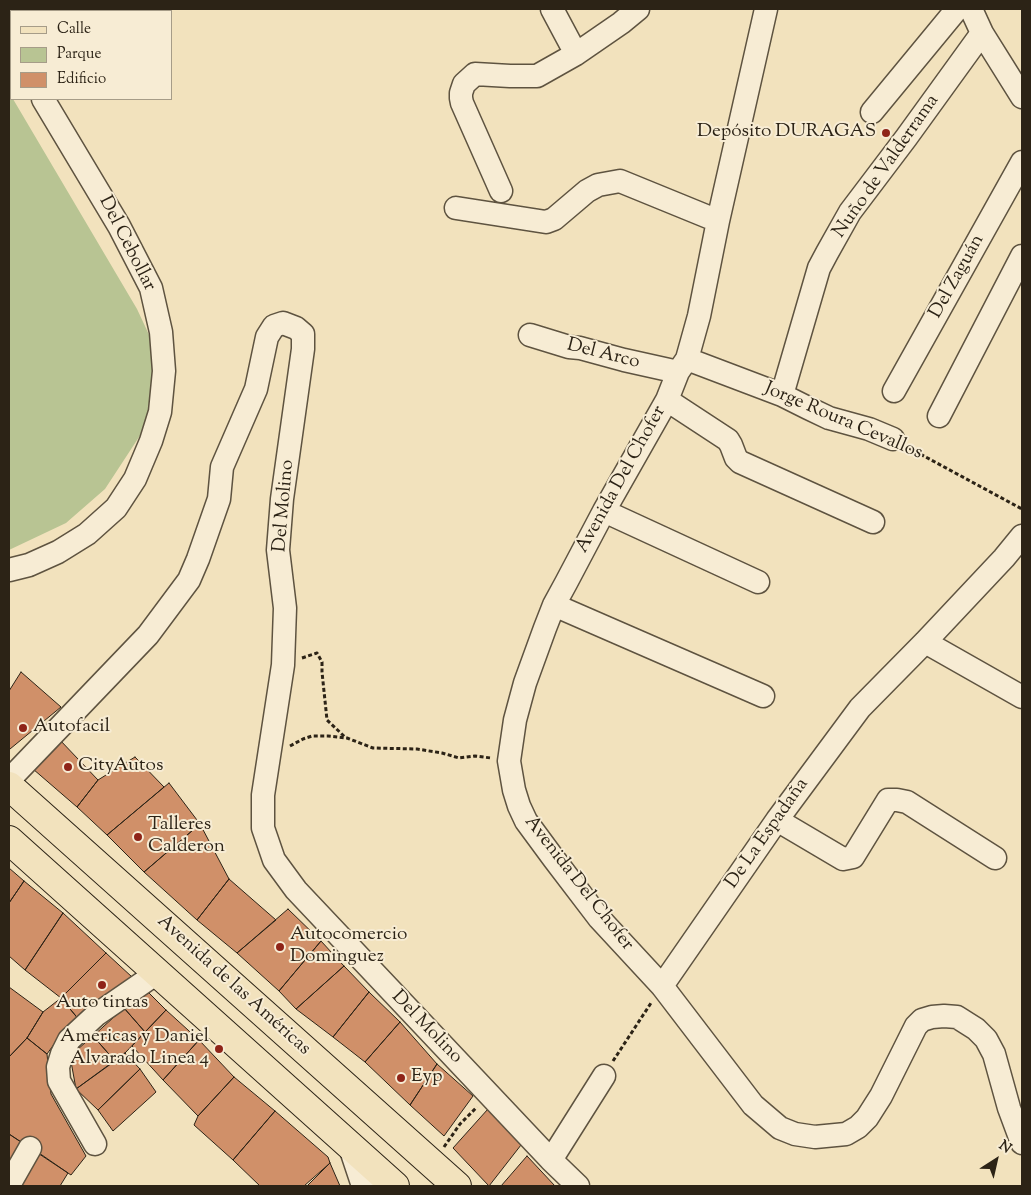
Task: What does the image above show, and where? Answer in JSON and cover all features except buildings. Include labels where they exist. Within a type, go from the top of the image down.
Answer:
[{"type":"main road","name":"Avenida de las Américas","points":[[9,786],[456,1186]]},
{"type":"main road","points":[[9,840],[395,1186]]},
{"type":"street","points":[[552,9],[576,54]]},
{"type":"street","points":[[501,191],[461,98],[464,84],[474,74],[537,76],[576,54],[638,9]]},
{"type":"street","name":"Avenida Del Chofer","points":[[766,9],[699,316],[682,366],[667,400],[554,606],[534,656],[515,720],[509,761],[514,790],[526,821],[599,918],[662,986],[753,1105],[780,1128],[795,1134],[814,1137],[846,1134],[858,1127],[867,1118],[881,1096],[916,1026],[922,1020],[944,1016],[957,1017],[976,1029],[986,1039],[994,1054],[1009,1108],[1022,1143]]},
{"type":"street","points":[[872,112],[958,9]]},
{"type":"street","points":[[971,9],[982,33],[1022,96]]},
{"type":"street","name":"Nuño de Valderrama","points":[[782,395],[819,268],[826,253],[850,212],[982,33]]},
{"type":"street","name":"Del Cebollar","points":[[9,570],[29,565],[58,552],[87,534],[116,508],[135,479],[151,441],[160,412],[164,371],[161,332],[151,288],[119,226],[44,100]]},
{"type":"street","name":"Del Zaguán","points":[[894,391],[1022,162]]},
{"type":"street","points":[[456,208],[546,222],[554,220],[587,191],[598,184],[620,181],[718,222]]},
{"type":"street","points":[[938,416],[1022,256]]},
{"type":"street","name":"Del Molino","points":[[9,780],[148,635],[189,580],[219,499],[222,467],[256,389],[267,337],[274,326],[290,325],[303,334],[303,350],[282,499],[278,550],[286,608],[283,665],[262,795],[263,828],[274,860],[296,890],[421,1024],[578,1186]]},
{"type":"street","name":"Del Arco","points":[[530,335],[569,347],[580,348],[624,360],[682,366]]},
{"type":"street","name":"Jorge Roura Cevallos","points":[[682,366],[782,395],[829,418],[869,429],[893,439]]},
{"type":"street","points":[[667,400],[728,440],[736,458],[740,462],[872,522]]},
{"type":"street","points":[[604,512],[758,582]]},
{"type":"street","name":"De La Espadaña","points":[[662,986],[777,820],[860,708],[925,642],[1004,558],[1022,536]]},
{"type":"street","points":[[554,606],[763,696]]},
{"type":"street","points":[[925,642],[1022,697]]},
{"type":"street","points":[[777,820],[843,860],[853,856],[888,800],[897,800],[907,802],[995,858]]},
{"type":"street","points":[[95,1144],[59,1081],[58,1068],[62,1054],[69,1040],[96,1015],[157,972]]},
{"type":"street","points":[[551,1160],[604,1076]]},
{"type":"street","points":[[349,1144],[363,1186]]},
{"type":"street","points":[[9,1185],[30,1148]]},
{"type":"path","name":"Jorge Roura Cevallos","points":[[893,439],[1022,509]]},
{"type":"path","points":[[283,665],[317,653],[322,662],[327,720],[347,738]]},
{"type":"path","points":[[269,758],[303,739],[312,736],[328,736],[347,738],[372,748],[417,749],[459,758],[475,756],[509,761]]},
{"type":"path","points":[[604,1076],[662,986]]},
{"type":"path","points":[[441,1151],[460,1124],[490,1095]]},
{"type":"green space","points":[[9,92],[10,100],[14,100],[137,309],[151,339],[155,376],[153,406],[141,434],[105,489],[66,523],[9,550]]},
{"type":"place","name":"Depósito DURAGAS","points":[[886,133]]},
{"type":"place","name":"Autofacil","points":[[23,728]]},
{"type":"place","name":"CityAutos","points":[[68,767]]},
{"type":"place","name":"Talleres Calderon","points":[[138,837]]},
{"type":"place","name":"Autocomercio Dominguez","points":[[280,947]]},
{"type":"place","name":"Auto tintas","points":[[102,985]]},
{"type":"place","name":"Americas y Daniel Alvarado Linea 4","points":[[219,1049]]},
{"type":"place","name":"Eyp","points":[[401,1078]]}]
